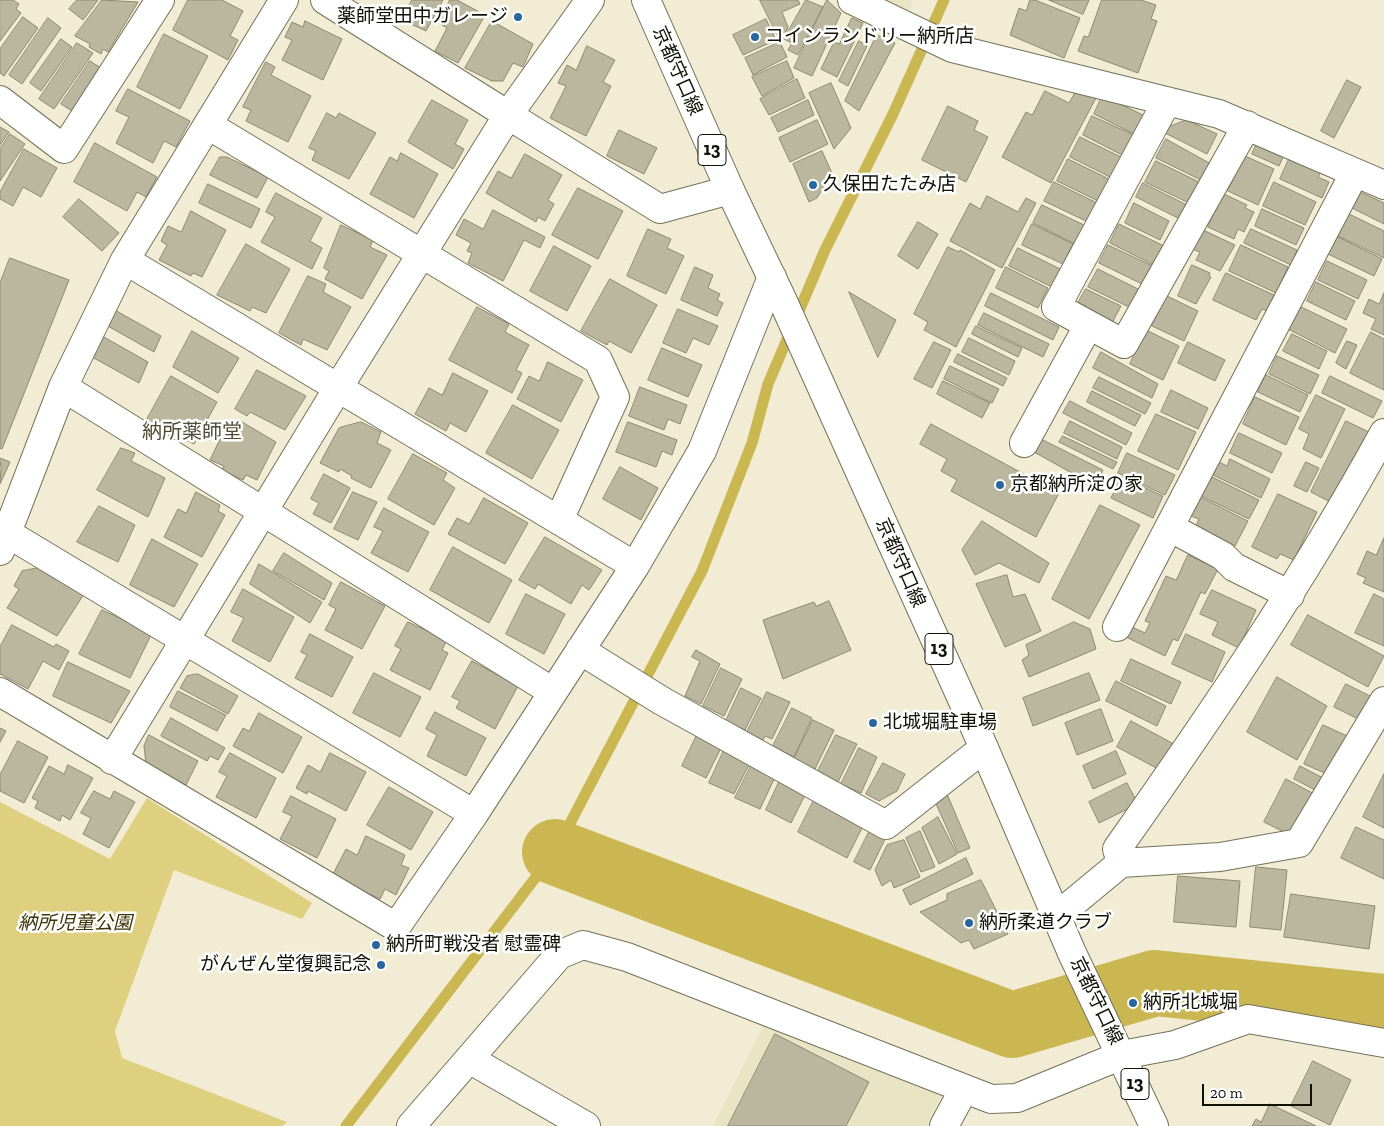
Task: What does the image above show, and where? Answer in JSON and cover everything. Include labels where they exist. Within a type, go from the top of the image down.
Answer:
[{"type":"street","points":[[0,100],[64,149],[160,0]]},
{"type":"street","points":[[284,0],[125,260],[63,387],[4,542],[185,640],[474,814]]},
{"type":"street","points":[[325,0],[660,209],[730,190]]},
{"type":"street","points":[[112,760],[338,388],[508,115],[590,0]]},
{"type":"street","name":"京都守口線","points":[[646,0],[730,190],[777,288],[984,748],[1072,953],[1119,1048],[1154,1126]]},
{"type":"street","points":[[852,0],[952,48],[1219,114],[1354,174],[1384,185]]},
{"type":"street","points":[[1167,101],[1056,307],[1124,344],[1247,125]]},
{"type":"street","points":[[208,125],[422,252],[598,360],[615,398],[559,520]]},
{"type":"street","points":[[1117,627],[1354,174]]},
{"type":"street","points":[[125,260],[635,566]]},
{"type":"street","points":[[0,692],[396,927],[474,814],[553,692],[589,655],[635,566],[702,451],[777,288]]},
{"type":"street","points":[[1024,443],[1088,326]]},
{"type":"street","points":[[63,387],[553,692]]},
{"type":"street","points":[[1121,864],[1117,849],[1217,708],[1290,595],[1384,433]]},
{"type":"street","points":[[1170,528],[1223,556],[1234,567],[1290,595]]},
{"type":"street","points":[[589,655],[662,701],[886,825],[984,748]]},
{"type":"street","points":[[1057,916],[1121,864],[1220,857],[1299,843],[1384,702]]},
{"type":"street","points":[[411,1126],[559,955],[583,945],[627,957],[990,1099],[1017,1098],[1119,1048],[1176,1044],[1248,1019],[1384,1043]]},
{"type":"street","points":[[469,1059],[586,1126]]},
{"type":"street","points":[[944,1126],[964,1089]]},
{"type":"shaded area","points":[[886,0],[914,0],[909,10]]},
{"type":"shaded area","points":[[769,1015],[945,1088],[927,1126],[713,1126]]},
{"type":"green space","name":"納所児童公園","points":[[147,798],[312,903],[302,919],[174,870],[115,1031],[122,1058],[287,1122],[282,1126],[0,1126],[0,802],[110,859]]},
{"type":"building","points":[[0,0],[13,0],[19,4],[16,9],[21,13],[0,41]]},
{"type":"building","points":[[77,0],[98,0],[83,20],[69,9]]},
{"type":"building","points":[[102,0],[138,2],[108,52],[103,49],[101,54],[89,47],[90,44],[75,36]]},
{"type":"building","points":[[188,0],[222,0],[243,11],[230,36],[238,40],[228,60],[173,30]]},
{"type":"building","points":[[412,0],[443,0],[426,31],[402,20]]},
{"type":"building","points":[[450,0],[457,0],[485,15],[458,63],[435,51],[447,28],[439,23]]},
{"type":"building","points":[[760,0],[798,0],[800,4],[782,12],[788,27],[785,34],[779,38]]},
{"type":"building","points":[[806,0],[823,7],[798,55],[788,50],[792,43],[784,39]]},
{"type":"building","points":[[827,0],[841,13],[812,76],[794,68]]},
{"type":"building","points":[[1030,0],[1035,0],[1080,18],[1064,58],[1010,35],[1019,8],[1026,11]]},
{"type":"building","points":[[1049,0],[1089,0],[1083,14]]},
{"type":"building","points":[[1102,0],[1141,0],[1156,5],[1151,19],[1157,21],[1138,73],[1078,51],[1084,36],[1088,37]]},
{"type":"building","points":[[23,17],[38,28],[4,76],[0,73],[0,49]]},
{"type":"building","points":[[48,18],[61,28],[22,84],[9,75]]},
{"type":"building","points":[[852,18],[863,23],[837,77],[821,69],[834,42],[839,44]]},
{"type":"building","name":"コインランドリー納所店","points":[[766,19],[776,40],[743,55],[733,35]]},
{"type":"building","points":[[305,21],[342,39],[323,80],[282,60],[292,40],[285,37],[292,22],[303,27]]},
{"type":"building","points":[[492,21],[533,44],[523,67],[513,63],[503,81],[492,81],[465,68]]},
{"type":"building","points":[[164,34],[208,56],[180,109],[137,87]]},
{"type":"building","points":[[877,35],[895,43],[859,111],[845,101]]},
{"type":"building","points":[[61,39],[72,47],[41,91],[30,83]]},
{"type":"building","points":[[859,41],[867,46],[848,86],[839,81]]},
{"type":"building","points":[[780,42],[787,57],[753,75],[745,58]]},
{"type":"building","points":[[77,43],[93,53],[54,109],[39,99]]},
{"type":"building","points":[[587,46],[615,60],[603,82],[611,86],[586,136],[550,118],[566,86],[558,83],[567,65],[576,70]]},
{"type":"building","points":[[90,61],[101,68],[72,111],[61,104]]},
{"type":"building","points":[[787,61],[794,78],[762,96],[752,77]]},
{"type":"building","points":[[266,62],[275,67],[271,75],[311,96],[288,142],[246,121],[251,110],[243,107]]},
{"type":"building","points":[[797,79],[805,98],[769,115],[760,99]]},
{"type":"building","points":[[1347,80],[1361,87],[1334,138],[1321,131]]},
{"type":"building","points":[[831,83],[851,128],[834,149],[809,93]]},
{"type":"building","points":[[128,89],[190,121],[176,147],[164,141],[153,163],[116,143],[129,117],[116,111]]},
{"type":"building","points":[[1045,91],[1069,103],[1076,91],[1097,96],[1051,183],[1002,157],[1026,112],[1032,115]]},
{"type":"building","points":[[1101,99],[1120,104],[1143,115],[1134,134],[1094,114]]},
{"type":"building","points":[[432,100],[468,120],[455,144],[464,149],[453,169],[408,142]]},
{"type":"building","points":[[808,100],[814,115],[778,132],[771,118]]},
{"type":"building","points":[[948,106],[978,121],[974,130],[988,137],[966,182],[922,160]]},
{"type":"building","points":[[327,113],[336,118],[339,113],[376,133],[349,179],[312,160],[316,151],[309,148]]},
{"type":"building","points":[[1092,116],[1134,135],[1124,156],[1083,135]]},
{"type":"building","name":"久保田たたみ店","points":[[817,120],[828,144],[790,162],[779,138]]},
{"type":"building","points":[[1187,120],[1217,134],[1207,154],[1165,133],[1168,127]]},
{"type":"building","points":[[0,127],[9,132],[0,145]]},
{"type":"building","points":[[619,130],[657,148],[644,174],[607,156]]},
{"type":"building","points":[[10,134],[25,144],[0,181],[0,149]]},
{"type":"building","points":[[1080,137],[1123,158],[1112,178],[1070,157]]},
{"type":"building","points":[[1166,139],[1211,164],[1203,181],[1156,158]]},
{"type":"building","points":[[95,143],[157,177],[146,197],[137,192],[127,211],[74,182]]},
{"type":"building","points":[[1257,143],[1284,155],[1279,166],[1252,154]]},
{"type":"building","points":[[24,149],[57,168],[41,197],[23,187],[13,206],[0,199],[0,192]]},
{"type":"building","name":"久保田たたみ店","points":[[822,151],[832,173],[817,198],[809,202],[793,164]]},
{"type":"building","points":[[401,153],[438,174],[414,218],[370,194],[390,157],[397,161]]},
{"type":"building","points":[[525,154],[562,175],[548,200],[554,204],[545,221],[538,217],[536,222],[486,193],[498,171],[511,178]]},
{"type":"building","points":[[1245,156],[1274,169],[1258,205],[1228,191]]},
{"type":"building","points":[[220,157],[227,157],[268,177],[257,198],[210,175]]},
{"type":"building","points":[[1290,157],[1321,172],[1318,177],[1329,182],[1322,198],[1280,179]]},
{"type":"building","points":[[1068,159],[1111,180],[1100,202],[1057,181]]},
{"type":"building","points":[[1156,161],[1199,182],[1189,203],[1145,182]]},
{"type":"building","points":[[1054,182],[1097,203],[1088,222],[1044,201]]},
{"type":"building","points":[[1274,182],[1316,202],[1305,225],[1263,206]]},
{"type":"building","points":[[1143,183],[1187,205],[1180,219],[1136,197]]},
{"type":"building","points":[[208,184],[260,209],[251,228],[199,203]]},
{"type":"building","points":[[578,188],[623,211],[598,259],[552,235]]},
{"type":"building","points":[[1360,192],[1384,203],[1384,224],[1352,208]]},
{"type":"building","points":[[276,193],[322,218],[310,241],[322,248],[312,269],[261,242],[275,217],[266,212]]},
{"type":"building","points":[[1224,194],[1247,205],[1245,208],[1254,212],[1244,232],[1238,229],[1234,239],[1208,227]]},
{"type":"building","points":[[987,196],[1018,212],[1026,198],[1036,203],[1002,268],[950,241],[970,203],[980,209]]},
{"type":"building","points":[[79,199],[119,233],[102,251],[63,217]]},
{"type":"building","points":[[1134,203],[1169,221],[1160,240],[1125,223]]},
{"type":"building","points":[[1042,205],[1084,225],[1075,244],[1033,223]]},
{"type":"building","points":[[1262,209],[1304,228],[1296,245],[1255,226]]},
{"type":"building","points":[[493,210],[545,237],[540,248],[524,240],[503,281],[468,263],[472,253],[467,251],[471,243],[456,235],[464,219],[483,229]]},
{"type":"building","points":[[191,211],[226,230],[202,277],[193,273],[191,276],[159,260],[167,245],[161,241],[168,226],[181,232]]},
{"type":"building","points":[[1347,213],[1384,231],[1384,258],[1336,235]]},
{"type":"building","points":[[918,222],[938,234],[918,269],[898,256]]},
{"type":"building","points":[[1032,224],[1073,244],[1063,264],[1022,245]]},
{"type":"building","points":[[1119,224],[1164,246],[1154,265],[1110,243]]},
{"type":"building","points":[[341,225],[373,240],[370,247],[387,255],[362,299],[325,279],[329,271],[324,268]]},
{"type":"building","points":[[648,229],[671,239],[667,248],[684,256],[666,294],[627,276]]},
{"type":"building","points":[[1251,229],[1297,250],[1291,265],[1244,243]]},
{"type":"building","points":[[1203,230],[1235,245],[1220,271],[1196,260],[1200,252],[1194,250]]},
{"type":"building","points":[[1336,236],[1382,259],[1374,276],[1328,254]]},
{"type":"building","points":[[246,244],[290,269],[266,313],[252,307],[250,311],[217,295]]},
{"type":"building","points":[[1108,245],[1153,266],[1144,285],[1099,263]]},
{"type":"building","points":[[1241,245],[1288,267],[1276,293],[1229,271]]},
{"type":"building","points":[[554,246],[591,266],[567,311],[530,291]]},
{"type":"building","points":[[948,247],[959,252],[960,250],[995,270],[956,347],[924,330],[928,322],[914,314]]},
{"type":"building","points":[[1018,248],[1060,269],[1052,287],[1009,266]]},
{"type":"building","points":[[10,258],[69,280],[2,449],[0,448],[0,283]]},
{"type":"building","points":[[1327,261],[1367,280],[1358,299],[1318,280]]},
{"type":"building","points":[[1192,265],[1210,273],[1209,276],[1211,277],[1196,304],[1178,296]]},
{"type":"building","points":[[695,267],[713,275],[708,288],[720,294],[717,300],[723,303],[717,316],[681,300]]},
{"type":"building","points":[[1006,267],[1048,288],[1038,308],[996,288]]},
{"type":"building","points":[[1098,269],[1140,290],[1131,308],[1088,287]]},
{"type":"building","points":[[1226,273],[1274,295],[1267,311],[1262,309],[1256,320],[1213,300]]},
{"type":"building","points":[[308,276],[326,284],[323,292],[351,307],[327,350],[303,339],[301,345],[279,333]]},
{"type":"building","points":[[610,279],[657,305],[631,353],[609,341],[607,345],[581,331]]},
{"type":"building","points":[[1316,282],[1355,301],[1346,320],[1307,301]]},
{"type":"building","points":[[1086,289],[1121,306],[1112,323],[1084,309],[1086,306],[1078,303]]},
{"type":"building","points":[[849,292],[896,320],[878,357]]},
{"type":"building","points":[[991,293],[1059,327],[1053,340],[985,306]]},
{"type":"building","points":[[1384,293],[1384,335],[1371,329],[1376,319],[1363,313],[1369,299],[1379,304]]},
{"type":"building","points":[[1167,296],[1198,311],[1184,341],[1152,326]]},
{"type":"building","points":[[1297,305],[1347,329],[1335,353],[1286,328]]},
{"type":"building","points":[[477,307],[509,324],[505,332],[529,345],[516,370],[522,373],[512,393],[449,360]]},
{"type":"building","points":[[113,309],[161,336],[154,352],[106,325]]},
{"type":"building","points":[[678,309],[718,326],[709,345],[693,338],[686,353],[663,343]]},
{"type":"building","points":[[984,313],[1049,344],[1043,357],[978,325]]},
{"type":"building","points":[[976,326],[1022,348],[1018,357],[972,334]]},
{"type":"building","points":[[1146,330],[1179,346],[1163,380],[1130,364]]},
{"type":"building","points":[[192,331],[239,358],[218,393],[173,367]]},
{"type":"building","points":[[1371,332],[1384,339],[1384,390],[1350,373]]},
{"type":"building","points":[[1292,334],[1327,351],[1319,369],[1283,351]]},
{"type":"building","points":[[102,336],[148,362],[139,383],[92,357]]},
{"type":"building","points":[[969,338],[1015,361],[1009,375],[962,352]]},
{"type":"building","points":[[1347,341],[1357,345],[1346,369],[1336,363]]},
{"type":"building","points":[[934,342],[951,350],[932,388],[914,379]]},
{"type":"building","points":[[1188,342],[1225,360],[1215,381],[1178,363]]},
{"type":"building","points":[[662,348],[702,365],[688,397],[648,380]]},
{"type":"building","points":[[1101,352],[1158,384],[1152,398],[1093,368]]},
{"type":"building","points":[[958,354],[1007,378],[1003,386],[954,362]]},
{"type":"building","points":[[1277,356],[1319,375],[1310,394],[1269,374]]},
{"type":"building","points":[[548,362],[583,380],[561,422],[517,399],[529,376],[539,381]]},
{"type":"building","points":[[950,366],[999,389],[992,403],[944,379]]},
{"type":"building","points":[[257,370],[306,396],[285,430],[250,412],[247,416],[235,409]]},
{"type":"building","points":[[453,373],[488,391],[466,432],[450,423],[446,431],[415,414],[429,388],[442,395]]},
{"type":"building","points":[[1266,375],[1308,395],[1300,412],[1258,392]]},
{"type":"building","points":[[171,376],[217,402],[194,444],[146,421]]},
{"type":"building","points":[[1330,376],[1382,401],[1373,418],[1322,393]]},
{"type":"building","points":[[1099,377],[1151,403],[1145,414],[1093,388]]},
{"type":"building","points":[[943,381],[990,403],[982,418],[937,394]]},
{"type":"building","points":[[640,387],[687,405],[680,424],[668,419],[664,430],[629,416]]},
{"type":"building","points":[[1171,390],[1208,408],[1198,429],[1161,412]]},
{"type":"building","points":[[1092,391],[1141,415],[1135,426],[1087,402]]},
{"type":"building","points":[[1316,395],[1345,409],[1321,458],[1303,449],[1309,434],[1299,429]]},
{"type":"building","points":[[1255,397],[1299,417],[1286,445],[1243,424]]},
{"type":"building","points":[[1070,401],[1132,433],[1126,445],[1063,413]]},
{"type":"building","points":[[513,405],[559,430],[532,479],[486,453]]},
{"type":"building","points":[[1156,414],[1196,432],[1178,470],[1138,451]]},
{"type":"building","points":[[1070,421],[1122,447],[1117,459],[1064,433]]},
{"type":"building","points":[[1346,421],[1369,432],[1334,504],[1311,492]]},
{"type":"building","points":[[242,422],[276,442],[257,480],[246,475],[243,480],[222,470],[224,466],[210,460],[221,437],[230,441]]},
{"type":"building","points":[[361,422],[381,432],[377,443],[391,450],[371,488],[351,478],[352,476],[340,469],[339,472],[320,463],[339,428]]},
{"type":"building","points":[[628,422],[677,440],[672,455],[662,451],[656,467],[616,452]]},
{"type":"building","name":"京都納所淀の家","points":[[931,424],[1059,493],[1036,537],[951,491],[957,480],[941,471],[947,459],[920,444]]},
{"type":"building","points":[[1239,433],[1282,453],[1272,473],[1230,453]]},
{"type":"building","points":[[1063,436],[1117,462],[1113,469],[1059,442]]},
{"type":"building","points":[[1041,439],[1103,470],[1095,486],[1034,452]]},
{"type":"building","points":[[121,448],[135,453],[131,461],[165,478],[148,517],[97,490]]},
{"type":"building","points":[[1127,453],[1175,475],[1165,495],[1118,473]]},
{"type":"building","points":[[413,454],[447,473],[443,480],[455,488],[434,525],[388,499]]},
{"type":"building","points":[[0,458],[10,462],[0,484],[1,468]]},
{"type":"building","points":[[1230,459],[1270,479],[1261,498],[1213,475],[1219,462],[1227,466]]},
{"type":"building","points":[[1306,462],[1319,468],[1307,492],[1294,486]]},
{"type":"building","points":[[620,467],[658,488],[641,520],[603,499]]},
{"type":"building","points":[[324,474],[350,488],[331,523],[313,514],[319,503],[311,499]]},
{"type":"building","points":[[1116,474],[1163,496],[1153,518],[1111,498],[1117,486],[1111,484]]},
{"type":"building","points":[[1210,476],[1259,500],[1249,519],[1201,496]]},
{"type":"building","points":[[196,492],[220,505],[218,511],[225,515],[202,557],[164,537],[178,509],[186,513]]},
{"type":"building","points":[[353,492],[377,502],[358,540],[334,529]]},
{"type":"building","points":[[1278,494],[1317,512],[1294,560],[1280,554],[1277,559],[1252,547]]},
{"type":"building","points":[[1200,497],[1248,521],[1235,546],[1196,526],[1199,519],[1191,516]]},
{"type":"building","points":[[484,498],[528,523],[505,564],[448,534],[457,518],[469,524]]},
{"type":"building","points":[[1100,505],[1140,525],[1089,619],[1052,599]]},
{"type":"building","points":[[99,506],[135,525],[118,562],[77,542]]},
{"type":"building","points":[[384,508],[429,532],[408,572],[371,553],[383,531],[374,527]]},
{"type":"building","points":[[982,521],[1049,563],[1039,583],[999,563],[975,575],[962,550]]},
{"type":"building","points":[[545,537],[602,570],[589,590],[582,585],[571,604],[538,584],[535,589],[519,580]]},
{"type":"building","points":[[1384,538],[1384,592],[1363,583],[1366,578],[1357,574],[1367,551],[1376,555]]},
{"type":"building","points":[[152,539],[198,564],[174,607],[130,585]]},
{"type":"building","points":[[453,547],[512,580],[489,623],[430,590]]},
{"type":"building","points":[[284,553],[332,583],[324,600],[273,571]]},
{"type":"building","points":[[1188,555],[1218,569],[1205,594],[1201,592],[1178,641],[1173,639],[1165,656],[1126,637],[1132,627],[1145,633],[1150,623],[1145,621],[1166,576],[1176,580]]},
{"type":"building","points":[[259,564],[322,602],[310,623],[250,584]]},
{"type":"building","points":[[38,568],[84,594],[57,636],[7,608],[19,589],[14,586],[22,571]]},
{"type":"building","points":[[1007,575],[1013,597],[1025,594],[1041,631],[1005,647],[976,584]]},
{"type":"building","points":[[341,582],[385,606],[362,649],[325,630],[336,609],[329,605]]},
{"type":"building","points":[[243,589],[294,617],[270,662],[232,641],[244,618],[231,612]]},
{"type":"building","points":[[1212,590],[1256,610],[1239,648],[1212,635],[1218,622],[1200,614]]},
{"type":"building","points":[[526,594],[565,614],[544,654],[506,634]]},
{"type":"building","points":[[1374,594],[1384,599],[1384,646],[1355,633]]},
{"type":"building","points":[[829,601],[851,650],[783,679],[763,620],[814,602],[816,606]]},
{"type":"building","points":[[102,610],[152,633],[130,678],[79,654]]},
{"type":"building","points":[[1308,615],[1384,656],[1368,687],[1291,645]]},
{"type":"building","points":[[408,622],[447,640],[442,650],[448,653],[430,690],[390,670],[401,649],[395,646]]},
{"type":"building","points":[[1074,622],[1090,629],[1096,649],[1029,677],[1022,660],[1029,655],[1026,645]]},
{"type":"building","points":[[12,625],[54,647],[56,644],[69,651],[59,670],[43,661],[28,689],[0,674],[0,647]]},
{"type":"building","points":[[310,634],[353,657],[332,697],[295,678],[307,655],[301,652]]},
{"type":"building","points":[[1186,634],[1225,652],[1212,682],[1172,664]]},
{"type":"building","points":[[696,650],[720,664],[701,704],[685,696],[700,661],[692,657]]},
{"type":"building","points":[[1131,659],[1181,682],[1171,704],[1121,681]]},
{"type":"building","points":[[472,661],[518,686],[495,729],[456,708],[460,701],[452,697]]},
{"type":"building","points":[[68,662],[130,691],[111,723],[53,696]]},
{"type":"building","points":[[721,668],[742,679],[724,716],[703,706]]},
{"type":"building","points":[[374,673],[421,697],[400,737],[353,713]]},
{"type":"building","points":[[1089,673],[1100,700],[1033,726],[1023,698]]},
{"type":"building","points":[[198,674],[238,696],[228,714],[180,688],[187,676]]},
{"type":"building","points":[[1277,677],[1327,706],[1297,760],[1247,732]]},
{"type":"building","points":[[1116,681],[1166,706],[1157,726],[1106,701]]},
{"type":"building","points":[[1346,684],[1378,700],[1366,723],[1334,707]]},
{"type":"building","points":[[741,688],[761,698],[745,730],[726,721]]},
{"type":"building","points":[[178,691],[226,715],[217,731],[170,707]]},
{"type":"building","points":[[767,692],[790,702],[772,739],[765,736],[763,740],[747,732]]},
{"type":"building","points":[[792,708],[812,718],[794,757],[773,746]]},
{"type":"building","points":[[1101,709],[1113,741],[1077,755],[1065,723]]},
{"type":"building","points":[[435,712],[486,738],[466,776],[427,756],[437,735],[426,729]]},
{"type":"building","points":[[259,713],[302,737],[283,773],[233,746],[243,728],[249,731]]},
{"type":"building","points":[[171,718],[225,748],[218,760],[210,756],[207,761],[161,736]]},
{"type":"building","points":[[813,720],[834,730],[815,769],[794,759]]},
{"type":"building","points":[[1131,721],[1174,744],[1160,770],[1117,747]]},
{"type":"building","points":[[1323,725],[1354,739],[1336,778],[1304,764]]},
{"type":"building","points":[[0,728],[6,731],[0,742]]},
{"type":"building","points":[[699,731],[724,742],[706,778],[682,766]]},
{"type":"building","points":[[149,735],[198,761],[186,785],[146,764],[144,746]]},
{"type":"building","points":[[836,735],[857,744],[838,782],[818,771]]},
{"type":"building","points":[[18,741],[48,757],[24,803],[0,791],[0,775]]},
{"type":"building","points":[[726,746],[752,759],[734,794],[709,783]]},
{"type":"building","points":[[859,748],[877,757],[861,793],[841,784]]},
{"type":"building","points":[[1116,751],[1126,774],[1093,789],[1083,766]]},
{"type":"building","points":[[230,753],[276,778],[256,818],[216,797],[227,776],[219,772]]},
{"type":"building","points":[[330,753],[366,772],[346,811],[308,791],[307,794],[296,788],[308,765],[320,772]]},
{"type":"building","points":[[753,762],[777,773],[760,809],[735,798]]},
{"type":"building","points":[[883,763],[905,774],[897,791],[879,801],[866,794]]},
{"type":"building","points":[[68,765],[93,778],[70,820],[62,815],[60,821],[35,808],[38,801],[32,798],[49,766],[64,774]]},
{"type":"building","points":[[1300,766],[1325,779],[1319,792],[1294,779]]},
{"type":"building","points":[[1384,774],[1384,828],[1363,817]]},
{"type":"building","points":[[781,778],[807,791],[791,823],[766,810]]},
{"type":"building","points":[[1286,779],[1320,797],[1298,839],[1264,822]]},
{"type":"building","points":[[1127,783],[1138,804],[1099,823],[1089,802]]},
{"type":"building","points":[[389,787],[433,812],[411,850],[367,825]]},
{"type":"building","points":[[944,787],[970,848],[958,853],[933,797]]},
{"type":"building","points":[[94,791],[110,799],[114,791],[135,802],[109,848],[83,834],[91,818],[81,813]]},
{"type":"building","points":[[291,796],[336,819],[317,858],[280,839],[292,816],[283,812]]},
{"type":"building","points":[[815,798],[865,822],[847,858],[798,832]]},
{"type":"building","points":[[938,817],[957,854],[939,864],[922,828]]},
{"type":"building","points":[[1356,827],[1384,840],[1384,879],[1341,858]]},
{"type":"building","points":[[871,828],[887,835],[870,870],[854,862]]},
{"type":"building","points":[[920,831],[935,867],[921,872],[906,838]]},
{"type":"building","points":[[366,836],[405,855],[401,865],[409,868],[396,895],[385,889],[380,899],[332,876],[346,849],[357,855]]},
{"type":"building","points":[[904,840],[920,877],[894,888],[891,880],[882,886],[875,870],[887,845]]},
{"type":"building","points":[[966,858],[973,874],[910,905],[903,890]]},
{"type":"building","points":[[1256,867],[1287,870],[1281,930],[1250,927]]},
{"type":"building","points":[[1178,876],[1240,881],[1236,927],[1174,922]]},
{"type":"building","name":"納所柔道クラブ","points":[[981,880],[1008,934],[974,949],[969,940],[961,943],[920,912],[947,900],[947,894]]},
{"type":"building","points":[[1291,894],[1375,906],[1369,949],[1284,937]]},
{"type":"building","points":[[775,1034],[869,1082],[846,1126],[728,1126]]},
{"type":"building","points":[[1313,1061],[1351,1080],[1330,1125],[1291,1106]]},
{"type":"building","points":[[1270,1104],[1316,1126],[1252,1126],[1256,1119],[1261,1122]]},
{"type":"waterway","points":[[346,1126],[555,852],[702,571],[752,443],[768,384],[825,250],[893,114],[944,0]]},
{"type":"waterway","points":[[555,852],[1012,1025],[1155,983],[1384,1007]]},
{"type":"place","name":"薬師堂田中ガレージ","points":[[518,17]]},
{"type":"place","name":"コインランドリー納所店","points":[[755,37]]},
{"type":"place","name":"久保田たたみ店","points":[[813,185]]},
{"type":"place","name":"京都納所淀の家","points":[[1000,485]]},
{"type":"place","name":"北城堀駐車場","points":[[873,723]]},
{"type":"place","name":"納所柔道クラブ","points":[[969,923]]},
{"type":"place","name":"納所町戦没者 慰霊碑","points":[[376,945]]},
{"type":"place","name":"がんぜん堂復興記念","points":[[381,965]]},
{"type":"place","name":"納所北城堀","points":[[1133,1003]]},
{"type":"district","name":"納所薬師堂","points":[[192,432]]}]
